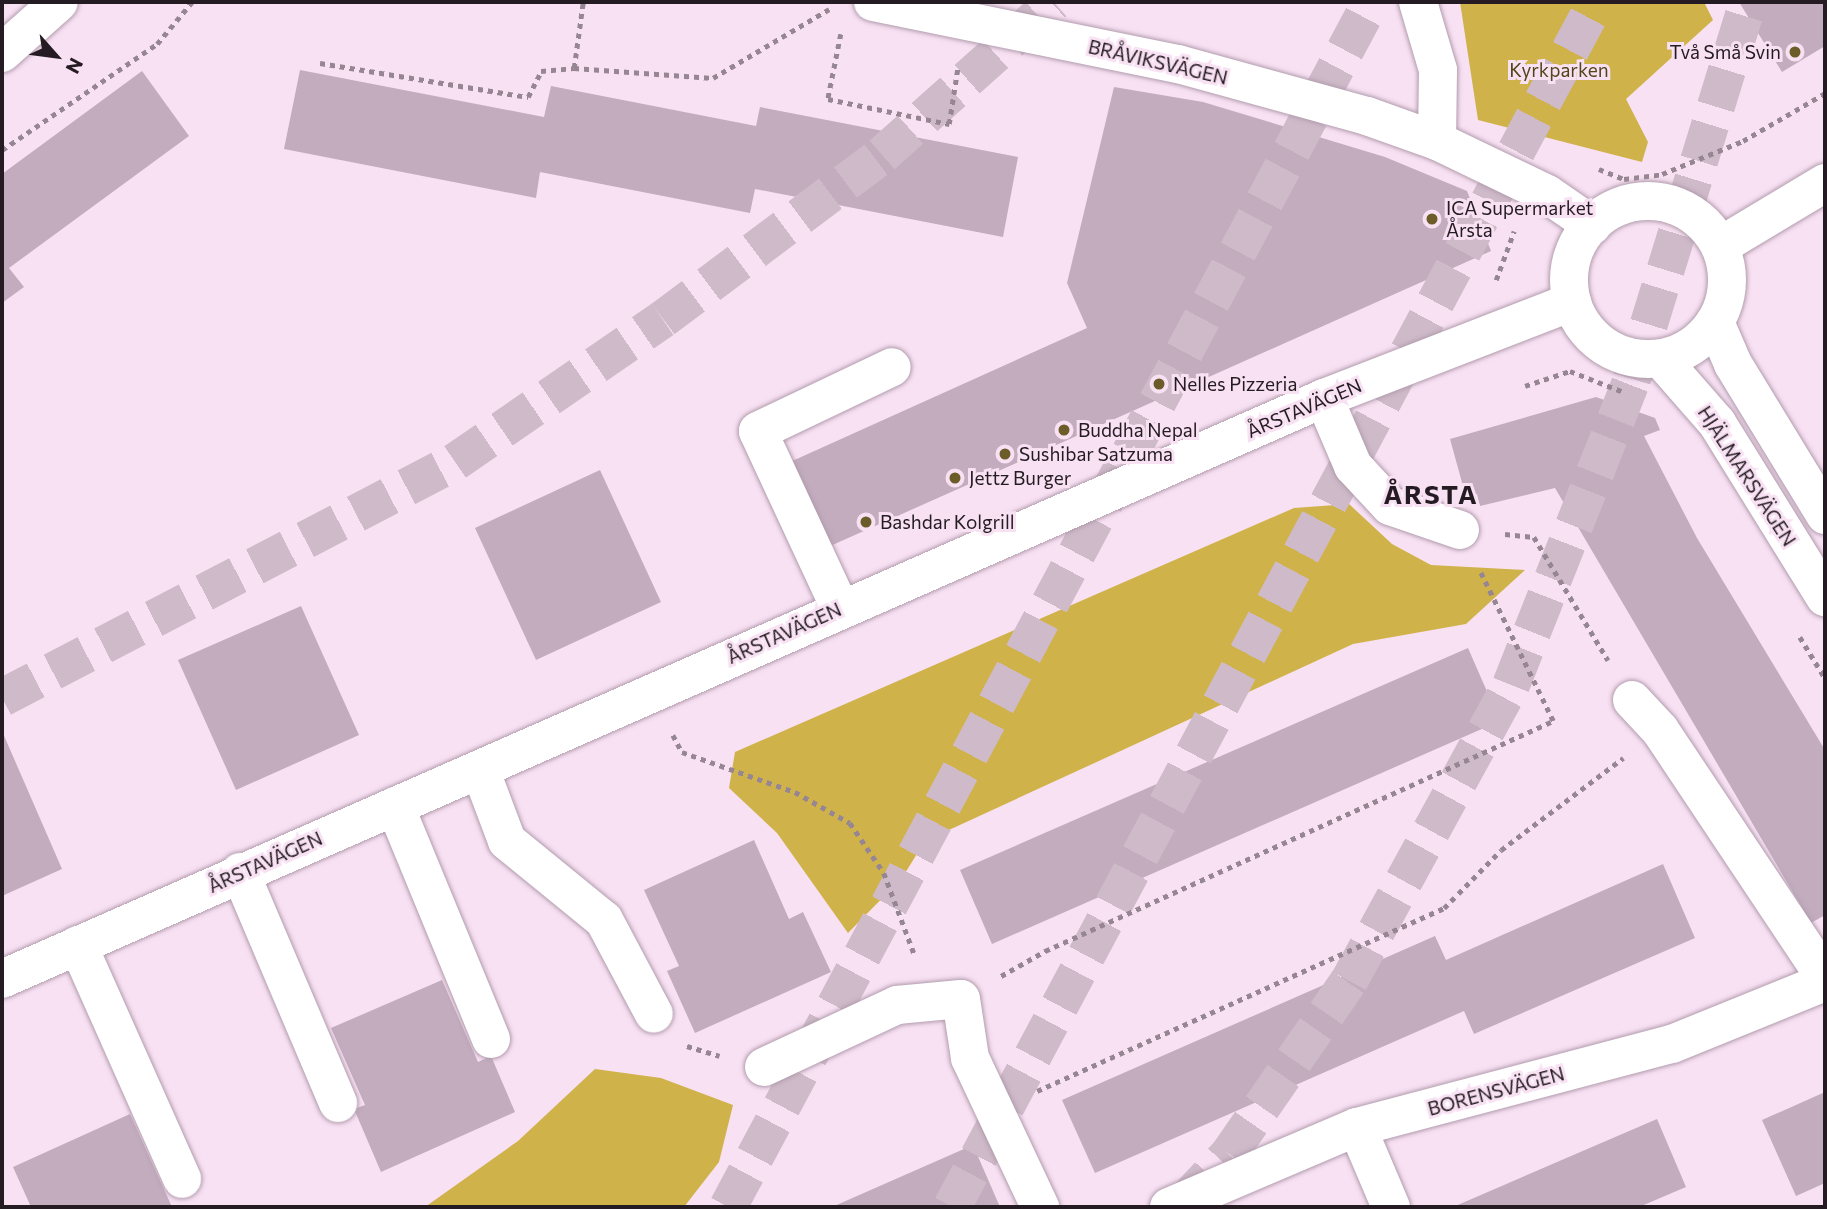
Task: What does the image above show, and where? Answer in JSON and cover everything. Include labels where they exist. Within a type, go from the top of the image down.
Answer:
[{"type":"street","points":[[2,53],[59,2]]},
{"type":"street","name":"BRÅVIKSVÄGEN","points":[[873,2],[1178,64],[1367,116],[1437,141],[1547,194],[1592,225]]},
{"type":"street","points":[[1418,2],[1438,70],[1437,141]]},
{"type":"street","points":[[1720,246],[1825,183]]},
{"type":"street","points":[[1635,202],[1660,202],[1685,210],[1704,225],[1720,246],[1727,271],[1725,298],[1715,322],[1701,339],[1661,359],[1633,359],[1605,348],[1584,328],[1572,302],[1569,274],[1576,248],[1592,225],[1612,210],[1635,202]]},
{"type":"street","name":"ÅRSTAVÄGEN","points":[[2,979],[840,608],[1324,398],[1572,302]]},
{"type":"street","points":[[1715,322],[1733,364],[1825,515]]},
{"type":"street","name":"HJÄLMARSVÄGEN","points":[[1661,359],[1717,423],[1825,597]]},
{"type":"street","points":[[840,608],[758,431],[892,367]]},
{"type":"street","points":[[1324,398],[1353,466],[1390,506],[1460,530]]},
{"type":"street","points":[[1632,700],[1660,730],[1825,980]]},
{"type":"street","points":[[480,769],[507,841],[604,920],[654,1014]]},
{"type":"street","points":[[395,806],[491,1039]]},
{"type":"street","points":[[240,872],[338,1102]]},
{"type":"street","points":[[78,946],[182,1179]]},
{"type":"street","name":"BORENSVÄGEN","points":[[1169,1207],[1357,1127],[1672,1044],[1825,980]]},
{"type":"street","points":[[764,1067],[897,1005],[961,999],[970,1058],[1040,1207]]},
{"type":"street","points":[[1357,1127],[1391,1207]]},
{"type":"path","points":[[2,150],[157,44],[192,2]]},
{"type":"path","points":[[574,68],[583,2]]},
{"type":"path","points":[[320,63],[528,97],[541,71],[574,68],[713,78],[842,2]]},
{"type":"path","points":[[835,63],[828,99],[949,124],[954,88]]},
{"type":"path","points":[[1588,164],[1624,179],[1662,174],[1743,141],[1825,93]]},
{"type":"path","points":[[1494,283],[1514,231]]},
{"type":"path","points":[[1525,386],[1570,371],[1629,394]]},
{"type":"path","points":[[1460,530],[1534,537],[1632,700]]},
{"type":"path","points":[[682,752],[795,792],[849,823],[884,873],[918,964],[961,999],[1045,951],[1553,721],[1460,530]]},
{"type":"path","points":[[993,1111],[1444,908],[1501,850],[1660,730]]},
{"type":"path","points":[[654,1014],[689,1048],[764,1067]]},
{"type":"green space","name":"Kyrkparken","points":[[1460,2],[1704,2],[1713,20],[1626,99],[1648,142],[1642,162],[1478,120]]},
{"type":"green space","points":[[1349,504],[1392,544],[1431,565],[1525,570],[1466,624],[1353,644],[925,841],[902,878],[848,933],[777,833],[729,788],[735,752],[1294,508]]},
{"type":"green space","points":[[595,1069],[661,1078],[733,1105],[719,1162],[684,1207],[425,1207],[518,1141]]},
{"type":"building","points":[[1739,2],[1825,2],[1825,46],[1782,72]]},
{"type":"building","points":[[300,70],[544,117],[551,86],[756,126],[760,107],[1018,157],[1003,237],[755,189],[750,213],[540,172],[536,198],[284,149]]},
{"type":"building","points":[[142,71],[189,136],[9,268],[24,287],[2,303],[2,174]]},
{"type":"building","points":[[1114,87],[1203,102],[1385,157],[1467,191],[1491,251],[828,547],[790,462],[1087,328],[1067,283]]},
{"type":"building","points":[[1596,397],[1655,418],[1660,430],[1644,436],[1697,538],[1825,750],[1825,915],[1811,923],[1555,488],[1480,506],[1477,494],[1466,497],[1450,439]]},
{"type":"building","points":[[600,470],[661,602],[536,660],[475,528]]},
{"type":"building","points":[[301,606],[359,735],[236,790],[178,660]]},
{"type":"building","points":[[1468,648],[1500,721],[992,944],[960,870]]},
{"type":"building","points":[[2,731],[62,869],[2,896]]},
{"type":"building","points":[[754,840],[789,919],[803,912],[831,972],[695,1033],[667,971],[679,966],[644,890]]},
{"type":"building","points":[[1663,864],[1695,938],[1474,1034],[1464,1011],[1095,1173],[1062,1100],[1435,936],[1446,960]]},
{"type":"building","points":[[442,980],[478,1062],[491,1056],[515,1112],[381,1172],[354,1109],[365,1105],[331,1028]]},
{"type":"building","points":[[1825,1092],[1825,1183],[1796,1196],[1762,1120]]},
{"type":"building","points":[[130,1114],[172,1207],[31,1207],[13,1167]]},
{"type":"building","points":[[1657,1119],[1686,1187],[1639,1207],[1453,1207]]},
{"type":"building","points":[[973,1145],[1000,1207],[832,1207]]},
{"type":"tunnel","points":[[2,698],[455,462],[663,319],[882,155],[1054,2]]},
{"type":"tunnel","points":[[728,1207],[1371,2]]},
{"type":"tunnel","points":[[952,1207],[1596,2]]},
{"type":"tunnel","points":[[1183,1203],[1229,1154],[1349,981],[1511,685],[1632,379],[1748,2]]},
{"type":"place","name":"Två Små Svin","points":[[1795,52]]},
{"type":"place","name":"ICA Supermarket Årsta","points":[[1432,219]]},
{"type":"place","name":"Nelles Pizzeria","points":[[1159,384]]},
{"type":"place","name":"Buddha Nepal","points":[[1064,430]]},
{"type":"place","name":"Sushibar Satzuma","points":[[1005,454]]},
{"type":"place","name":"Jettz Burger","points":[[955,478]]},
{"type":"place","name":"Bashdar Kolgrill","points":[[866,522]]},
{"type":"district","name":"ÅRSTA","points":[[1431,494]]}]
